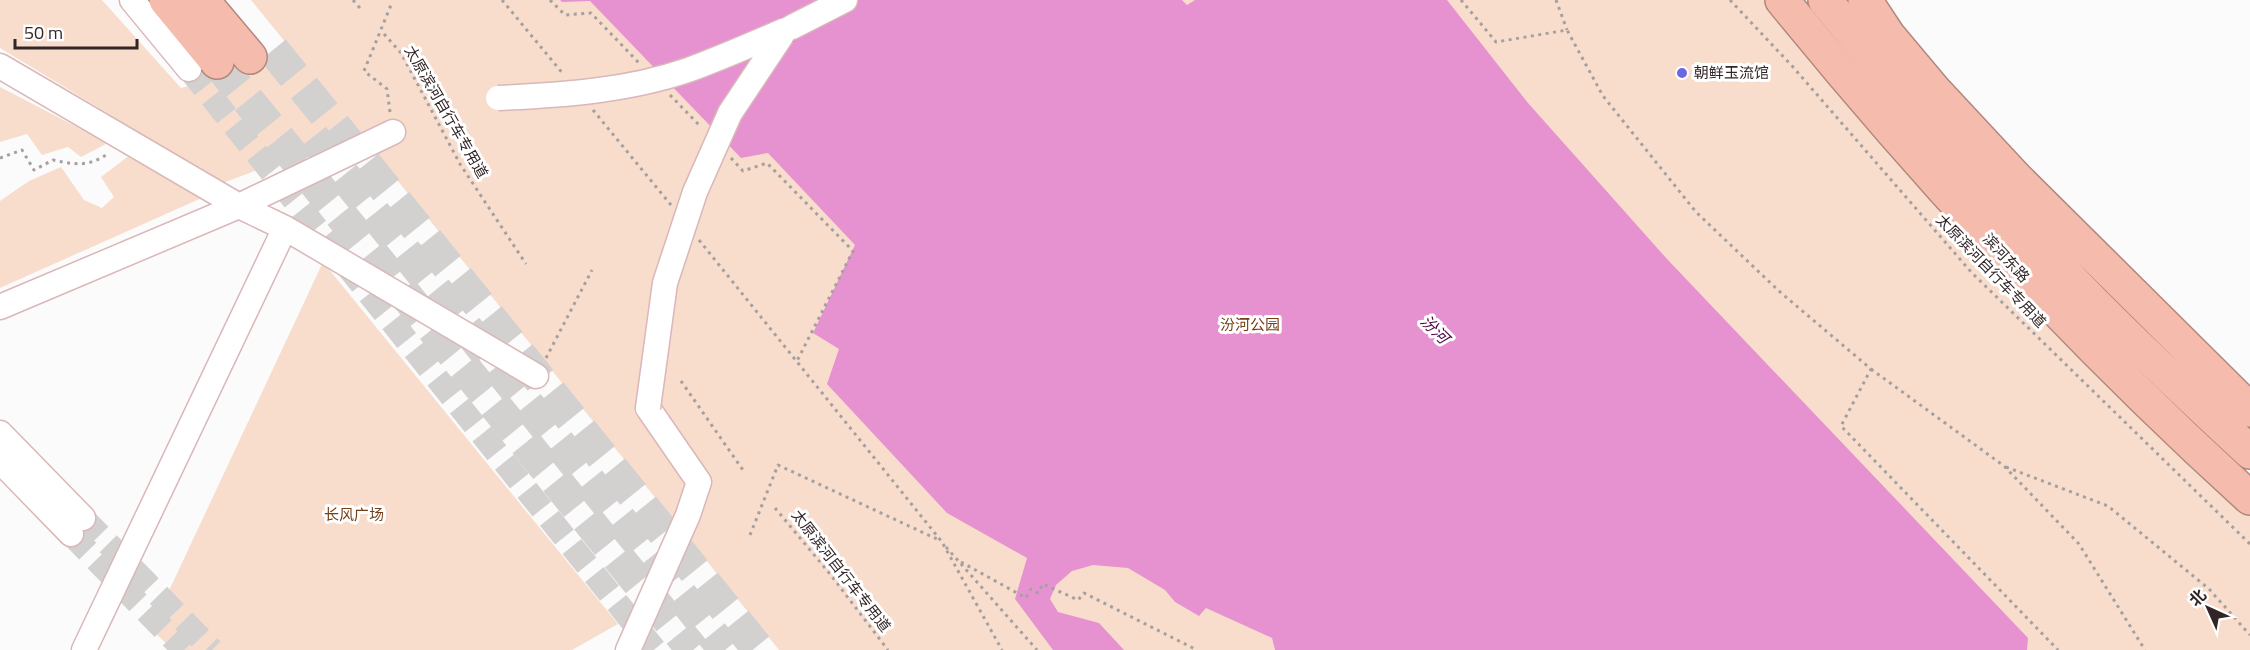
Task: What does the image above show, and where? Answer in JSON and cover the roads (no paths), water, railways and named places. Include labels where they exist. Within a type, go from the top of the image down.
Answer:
[{"type":"highway","points":[[166,0],[203,66]]},
{"type":"highway","points":[[202,0],[261,54],[228,0]]},
{"type":"highway","name":"滨河东路","points":[[1782,0],[1906,149],[1979,230],[2069,325],[2152,407],[2250,498]]},
{"type":"highway","points":[[1825,0],[2003,207],[2093,301],[2250,452]]},
{"type":"highway","points":[[1865,0],[1888,35],[1935,91],[2016,178],[2250,410]]},
{"type":"highway","points":[[1921,114],[2016,178]]},
{"type":"street","points":[[132,0],[203,66]]},
{"type":"street","points":[[628,650],[688,514],[699,482],[648,408],[664,283],[695,192],[730,113],[755,73],[808,0]]},
{"type":"street","points":[[498,98],[588,92],[686,70],[792,27],[845,0]]},
{"type":"street","points":[[0,66],[239,206],[285,228],[536,376]]},
{"type":"street","points":[[0,307],[239,206],[393,132]]},
{"type":"street","points":[[84,650],[285,228]]},
{"type":"street","points":[[0,433],[77,526],[0,461]]},
{"type":"water","name":"汾河","points":[[560,0],[1182,0],[1187,5],[1195,0],[1447,0],[1528,103],[1667,259],[2028,638],[2027,650],[1275,650],[1272,638],[1206,608],[1199,616],[1175,602],[1165,590],[1128,568],[1093,565],[1072,571],[1056,585],[1050,599],[1058,612],[1099,623],[1124,650],[1053,650],[1015,599],[1027,558],[947,513],[827,384],[839,349],[813,333],[855,245],[768,153],[741,158],[590,1],[562,2]]},
{"type":"tunnel","points":[[273,50],[759,650]]},
{"type":"tunnel","points":[[217,62],[693,650]]},
{"type":"tunnel","points":[[189,69],[655,650]]},
{"type":"tunnel","points":[[313,137],[725,650]]},
{"type":"tunnel","points":[[83,518],[212,650]]},
{"type":"tunnel","points":[[71,534],[184,650]]},
{"type":"place","name":"朝鲜玉流馆","points":[[1682,73]]},
{"type":"park label","name":"汾河公园","points":[[1250,325]]},
{"type":"park label","name":"长风广场","points":[[354,515]]}]
